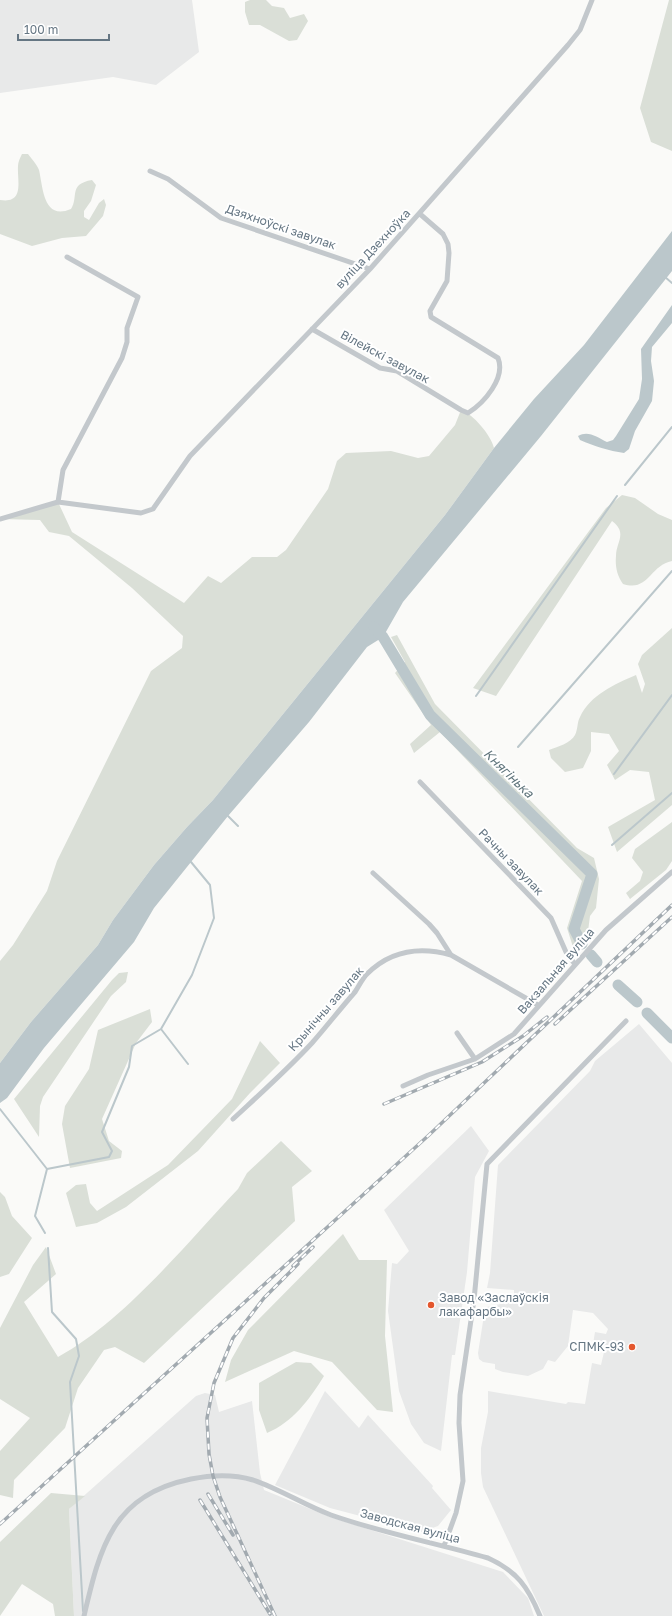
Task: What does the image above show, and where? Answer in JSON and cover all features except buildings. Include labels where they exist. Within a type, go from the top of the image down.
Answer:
[{"type":"street","name":"вуліца Дзехноўка","points":[[58,502],[141,513],[153,509],[158,504],[190,456],[370,269],[568,45],[580,30],[592,0]]},
{"type":"street","name":"Дзяхноўскі завулак","points":[[150,171],[168,179],[221,218],[370,269]]},
{"type":"street","name":"Вілейскі завулак","points":[[312,328],[380,368],[397,371],[468,413],[488,395],[497,378],[500,363],[498,358],[431,317],[430,311],[449,275],[449,253],[448,244],[443,234],[420,214]]},
{"type":"street","points":[[0,519],[58,502],[63,470],[122,358],[127,342],[126,328],[138,298],[67,257]]},
{"type":"street","name":"Рачны завулак","points":[[420,782],[552,918],[566,952],[574,963]]},
{"type":"street","name":"Вакзальная вуліца","points":[[403,1086],[475,1058],[514,1034],[574,963],[606,930],[672,872]]},
{"type":"street","points":[[373,873],[429,924],[437,933],[451,955],[538,1005]]},
{"type":"street","name":"Крынічны завулак","points":[[233,1119],[312,1043],[357,989],[366,975],[374,968],[394,957],[416,950],[426,950],[451,955]]},
{"type":"street","points":[[444,1546],[456,1513],[463,1481],[459,1423],[460,1395],[474,1300],[487,1164],[626,1021]]},
{"type":"street","points":[[457,1033],[475,1058]]},
{"type":"street","name":"Заводская вуліца","points":[[84,1616],[96,1564],[105,1542],[118,1521],[138,1502],[149,1494],[166,1486],[203,1477],[226,1476],[253,1480],[330,1515],[488,1558],[503,1565],[516,1574],[532,1597],[540,1616]]},
{"type":"shaded area","points":[[0,0],[192,0],[199,52],[156,85],[113,77],[0,93]]},
{"type":"shaded area","points":[[250,0],[266,0],[272,6],[284,8],[290,18],[304,14],[308,21],[297,40],[289,41],[260,25],[249,25],[245,12],[245,2]]},
{"type":"shaded area","points":[[669,0],[672,0],[672,151],[651,142],[640,108]]},
{"type":"shaded area","points":[[22,154],[28,154],[37,166],[46,200],[55,210],[62,211],[71,209],[77,188],[80,185],[92,180],[96,185],[91,201],[84,211],[84,217],[89,220],[99,203],[104,199],[106,205],[103,216],[86,236],[62,238],[32,246],[0,234],[0,200],[8,200],[16,195],[18,190],[18,164]]},
{"type":"shaded area","points":[[672,231],[672,271],[541,436],[403,602],[383,637],[367,647],[309,722],[228,816],[154,908],[134,942],[44,1048],[7,1098],[0,1103],[0,1063],[31,1022],[98,945],[113,920],[154,865],[213,800],[445,515],[494,448],[534,399],[584,345]]},
{"type":"shaded area","points":[[672,305],[672,323],[652,347],[651,361],[654,381],[652,401],[635,431],[629,449],[624,453],[618,452],[580,440],[578,436],[582,434],[589,434],[607,442],[613,440],[616,436],[639,399],[642,379],[641,349]]},
{"type":"shaded area","points":[[461,410],[476,420],[489,437],[494,448],[445,515],[213,800],[154,865],[113,920],[98,945],[31,1022],[0,1063],[0,961],[13,945],[47,891],[57,861],[151,671],[182,648],[183,636],[132,588],[69,536],[49,532],[40,520],[0,519],[58,502],[72,532],[184,603],[208,576],[221,583],[252,557],[277,557],[286,550],[328,489],[337,461],[346,453],[391,451],[418,458],[429,456],[455,425]]},
{"type":"shaded area","points":[[622,495],[635,498],[658,514],[672,520],[672,561],[658,568],[644,582],[632,586],[623,584],[617,571],[616,563],[616,551],[620,534],[617,525],[612,521],[496,696],[473,688],[606,508]]},
{"type":"shaded area","points":[[672,628],[672,805],[617,852],[608,827],[655,800],[649,772],[630,770],[615,780],[607,765],[619,751],[609,734],[591,732],[591,751],[583,768],[565,772],[551,758],[549,750],[564,744],[573,738],[584,709],[604,691],[636,675],[642,693],[645,684],[638,664],[642,655]]},
{"type":"shaded area","points":[[397,635],[435,704],[577,848],[594,858],[599,879],[596,908],[590,916],[587,939],[573,947],[567,928],[582,881],[440,732],[414,753],[410,744],[431,725],[395,673],[405,662],[391,637]]},
{"type":"shaded area","points":[[672,822],[672,861],[666,870],[630,899],[626,893],[640,881],[643,872],[632,858],[635,849]]},
{"type":"shaded area","points":[[128,972],[126,982],[111,996],[43,1097],[40,1106],[39,1137],[14,1099],[112,980],[119,973]]},
{"type":"shaded area","points":[[150,1009],[152,1022],[136,1043],[102,1119],[109,1141],[122,1151],[121,1158],[70,1168],[62,1124],[65,1106],[89,1069],[98,1030]]},
{"type":"shaded area","points":[[639,1024],[672,1063],[672,1616],[544,1616],[483,1487],[481,1473],[481,1448],[488,1412],[488,1391],[566,1404],[568,1402],[585,1404],[592,1363],[601,1365],[604,1352],[592,1350],[595,1332],[606,1334],[608,1329],[593,1313],[573,1310],[568,1346],[555,1362],[548,1360],[543,1369],[528,1376],[503,1372],[495,1369],[495,1364],[483,1362],[479,1359],[478,1353],[485,1309],[487,1307],[514,1301],[514,1290],[487,1288],[490,1273],[498,1165],[590,1071],[595,1061]]},
{"type":"shaded area","points":[[260,1041],[280,1063],[250,1093],[198,1151],[126,1207],[97,1223],[76,1227],[66,1193],[76,1185],[86,1184],[90,1203],[97,1211],[168,1165],[232,1099]]},
{"type":"shaded area","points":[[471,1126],[489,1151],[475,1177],[467,1272],[455,1355],[452,1355],[441,1451],[424,1443],[411,1424],[399,1391],[388,1311],[392,1263],[397,1264],[409,1251],[384,1210]]},
{"type":"shaded area","points":[[281,1141],[312,1171],[292,1187],[295,1221],[144,1363],[115,1347],[104,1350],[78,1388],[65,1428],[14,1480],[13,1498],[0,1495],[0,1451],[30,1418],[0,1399],[0,1328],[33,1265],[46,1247],[56,1274],[24,1302],[58,1357],[83,1342],[130,1303],[176,1257],[238,1189],[247,1173]]},
{"type":"shaded area","points":[[0,1192],[5,1197],[12,1216],[32,1238],[9,1274],[0,1277]]},
{"type":"shaded area","points":[[343,1234],[359,1260],[387,1260],[385,1336],[393,1412],[377,1410],[332,1362],[294,1351],[225,1382],[231,1360],[248,1330]]},
{"type":"shaded area","points":[[296,1362],[311,1363],[324,1376],[306,1402],[293,1416],[285,1423],[267,1433],[259,1410],[259,1383]]},
{"type":"shaded area","points":[[325,1391],[359,1428],[368,1415],[433,1486],[432,1488],[451,1510],[438,1526],[421,1532],[330,1508],[275,1485]]},
{"type":"shaded area","points":[[205,1393],[215,1395],[219,1412],[252,1401],[260,1473],[264,1490],[330,1517],[503,1572],[528,1598],[534,1616],[74,1616],[69,1509],[196,1396]]},
{"type":"shaded area","points":[[51,1493],[85,1496],[69,1509],[74,1616],[55,1616],[53,1604],[22,1584],[0,1616],[0,1542]]},
{"type":"waterway","points":[[665,277],[672,283]]},
{"type":"waterway","points":[[625,485],[672,427]]},
{"type":"waterway","points":[[476,696],[617,496]]},
{"type":"waterway","points":[[518,747],[672,571]]},
{"type":"waterway","name":"Княгінька","points":[[374,627],[383,637],[430,715],[592,874],[574,929],[582,944]]},
{"type":"waterway","points":[[614,774],[672,695]]},
{"type":"waterway","points":[[612,845],[672,793]]},
{"type":"waterway","points":[[228,816],[238,826]]},
{"type":"waterway","points":[[188,1064],[161,1029],[192,975],[214,918],[210,885],[191,862]]},
{"type":"waterway","name":"Княгінька","points":[[591,955],[597,962]]},
{"type":"waterway","name":"Княгінька","points":[[618,985],[637,1002]]},
{"type":"waterway","name":"Княгінька","points":[[647,1013],[672,1038]]},
{"type":"waterway","points":[[47,1169],[109,1157],[112,1151],[102,1132],[129,1067],[132,1046],[161,1029]]},
{"type":"waterway","points":[[0,1109],[47,1169],[35,1216],[45,1233]]},
{"type":"waterway","points":[[48,1248],[52,1312],[76,1339],[79,1356],[70,1382],[83,1611]]},
{"type":"railway","points":[[0,1524],[429,1135],[672,905]]},
{"type":"railway","points":[[555,1024],[672,917]]},
{"type":"railway","points":[[384,1104],[482,1062],[523,1036],[547,1017]]},
{"type":"railway","points":[[293,1266],[313,1247]]},
{"type":"railway","points":[[275,1616],[220,1497],[213,1476],[209,1454],[207,1418],[214,1383],[233,1338],[264,1298],[298,1264]]},
{"type":"railway","points":[[208,1494],[233,1535]]},
{"type":"railway","points":[[200,1500],[270,1614]]},
{"type":"place","name":"Завод «Заслаўскія лакафарбы»","points":[[431,1305]]},
{"type":"place","name":"СПМК-93","points":[[632,1347]]}]
